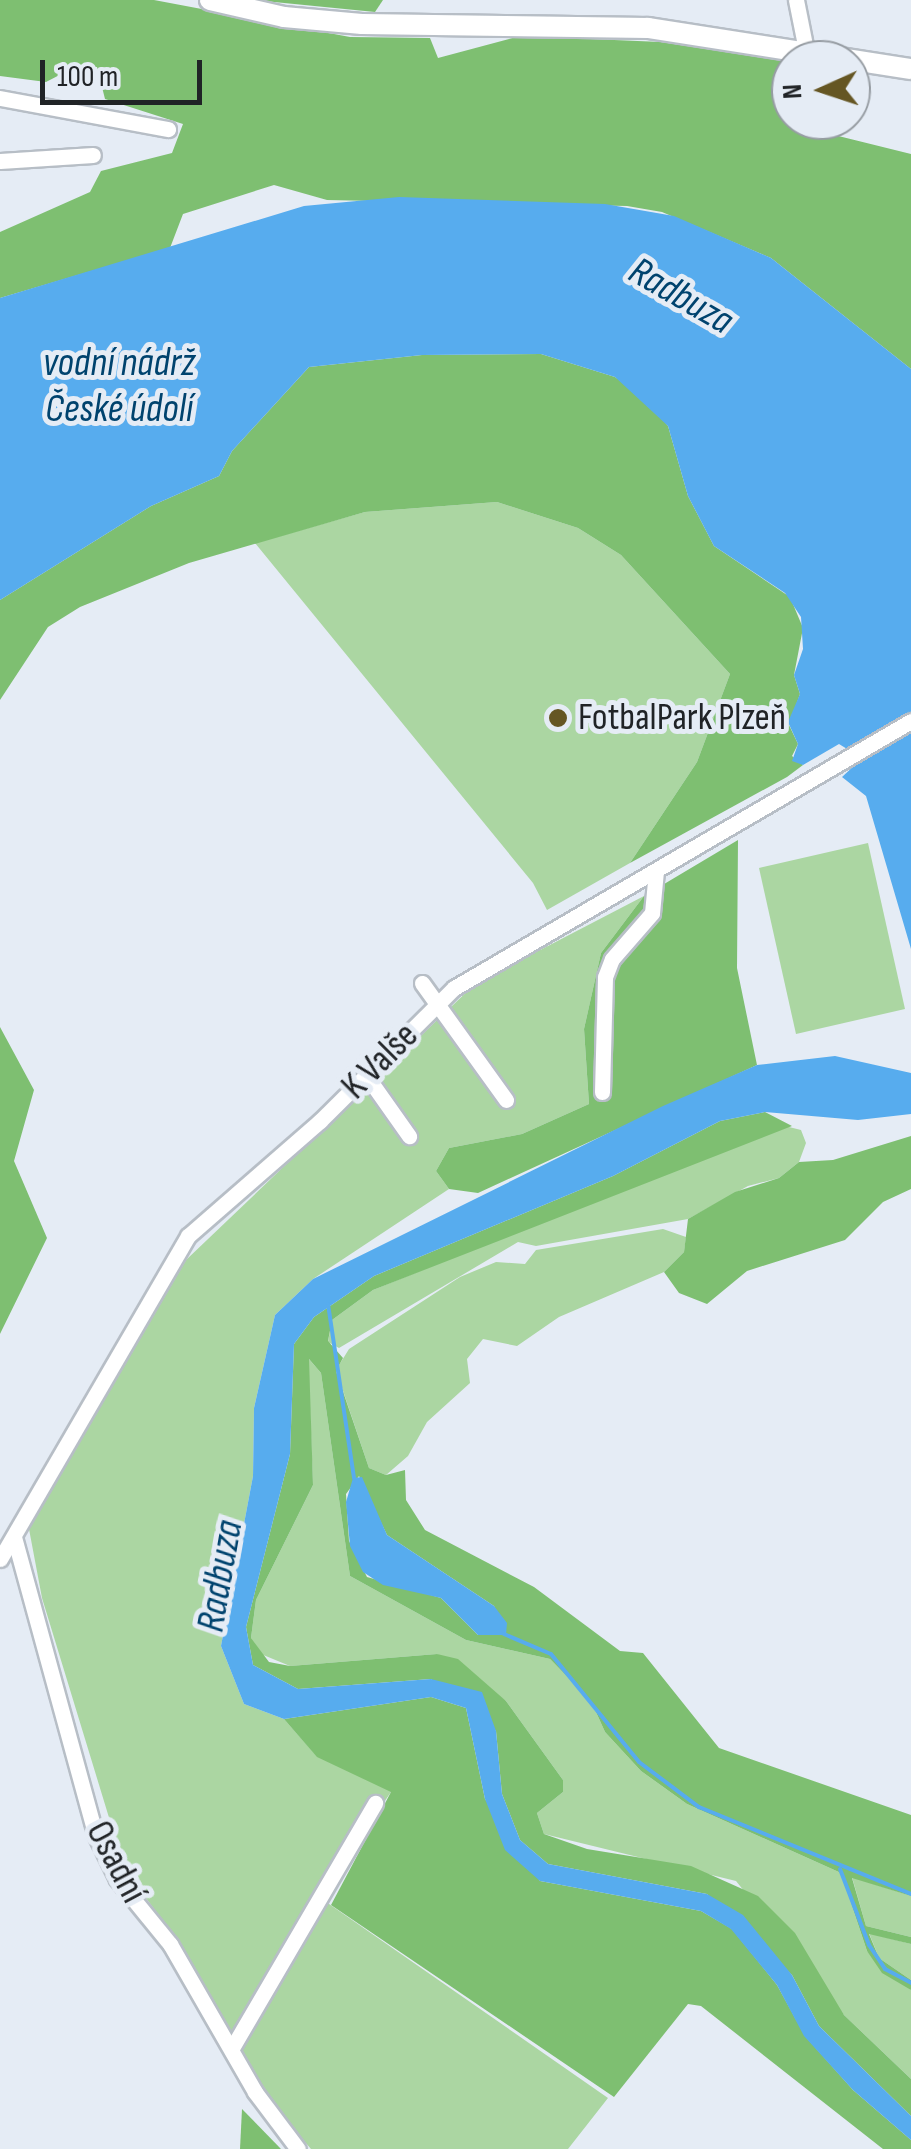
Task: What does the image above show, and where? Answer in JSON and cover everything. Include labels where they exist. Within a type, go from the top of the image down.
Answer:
[{"type":"main road","points":[[210,0],[300,19],[628,26],[771,45]]},
{"type":"main road","points":[[871,62],[911,69]]},
{"type":"street","points":[[796,0],[804,40]]},
{"type":"street","points":[[0,98],[168,130]]},
{"type":"street","points":[[0,161],[93,155]]},
{"type":"street","name":"K Valše","points":[[0,1559],[188,1236],[366,1075],[439,1002],[911,721]]},
{"type":"street","points":[[602,1092],[605,977],[612,959],[652,913],[656,871]]},
{"type":"street","points":[[422,983],[506,1100]]},
{"type":"street","points":[[366,1075],[410,1136]]},
{"type":"street","name":"Osadní","points":[[14,1537],[95,1834],[117,1879],[170,1944],[298,2149]]},
{"type":"street","points":[[232,2048],[375,1803]]},
{"type":"green space","points":[[0,0],[154,0],[350,37],[430,38],[438,58],[520,36],[661,42],[771,58],[771,140],[854,140],[911,154],[911,369],[771,258],[662,212],[627,206],[327,200],[274,185],[183,214],[170,248],[0,298],[0,232],[90,192],[101,171],[172,153],[183,124],[105,99],[97,67],[73,68],[46,82],[0,76]]},
{"type":"green space","points":[[254,0],[383,0],[375,12]]},
{"type":"green space","points":[[541,354],[615,377],[648,401],[668,426],[688,496],[714,546],[790,597],[803,628],[794,675],[800,694],[789,725],[798,744],[792,756],[803,765],[787,777],[630,863],[697,762],[730,674],[621,555],[578,528],[497,502],[365,512],[189,563],[80,607],[48,627],[0,700],[0,600],[151,506],[219,476],[232,451],[309,367],[422,355]]},
{"type":"green space","name":"FotbalPark Plzeň","points":[[497,502],[578,528],[621,555],[730,674],[697,762],[630,863],[547,910],[533,883],[255,543],[365,512]]},
{"type":"green space","points":[[738,840],[737,968],[757,1065],[478,1193],[449,1189],[436,1171],[449,1148],[522,1134],[589,1104],[584,1029],[601,953],[644,896]]},
{"type":"green space","points":[[868,843],[905,1009],[796,1034],[759,868]]},
{"type":"green space","points":[[644,896],[601,953],[584,1029],[589,1104],[522,1134],[449,1148],[436,1171],[449,1189],[313,1279],[275,1315],[254,1408],[253,1476],[221,1646],[244,1704],[284,1719],[314,1753],[424,1725],[391,1792],[319,1897],[608,2098],[568,2149],[311,2149],[257,2087],[181,1945],[125,1870],[42,1598],[29,1529],[186,1260],[475,984]]},
{"type":"green space","points":[[0,1027],[34,1090],[14,1161],[47,1238],[0,1334]]},
{"type":"green space","points":[[765,1112],[792,1126],[373,1290],[332,1320],[328,1341],[343,1358],[336,1371],[369,1468],[386,1475],[405,1470],[406,1500],[425,1530],[534,1587],[620,1651],[643,1653],[719,1748],[911,1815],[911,1896],[852,1878],[866,1926],[911,1937],[911,1944],[869,1934],[879,1958],[911,1980],[911,1990],[882,1973],[867,1951],[841,1873],[687,1804],[641,1771],[605,1732],[591,1701],[550,1659],[466,1640],[350,1576],[321,1373],[309,1359],[313,1485],[256,1600],[251,1638],[269,1662],[290,1666],[437,1654],[458,1659],[506,1701],[563,1780],[563,1792],[537,1813],[544,1834],[587,1849],[691,1866],[758,1896],[795,1933],[844,2015],[911,2079],[911,2116],[819,2026],[792,1975],[707,1894],[548,1864],[520,1840],[502,1794],[496,1731],[431,1679],[298,1689],[253,1665],[246,1627],[290,1454],[294,1344],[314,1317],[374,1276],[613,1176],[720,1121]],"holes":[[[359,1476],[387,1535],[494,1606],[506,1634],[478,1635],[441,1598],[367,1577],[349,1541],[346,1494]]]},
{"type":"green space","points":[[781,1125],[801,1130],[806,1143],[799,1162],[779,1178],[748,1186],[688,1219],[536,1246],[518,1242],[339,1348],[328,1342],[332,1320],[373,1290]]},
{"type":"green space","points":[[911,1136],[911,1189],[883,1202],[845,1240],[747,1271],[707,1304],[679,1293],[664,1272],[684,1252],[688,1219],[735,1192],[779,1178],[799,1162],[833,1160]]},
{"type":"green space","points":[[663,1229],[686,1237],[684,1252],[664,1272],[559,1317],[517,1346],[483,1339],[467,1359],[470,1383],[427,1422],[408,1456],[386,1475],[369,1468],[336,1370],[349,1349],[460,1277],[496,1262],[525,1264],[536,1250]]},
{"type":"green space","points":[[308,1358],[321,1373],[350,1576],[466,1640],[550,1659],[591,1701],[605,1732],[641,1771],[687,1804],[841,1873],[867,1951],[911,1990],[911,2079],[844,2015],[736,1881],[544,1834],[537,1813],[563,1792],[563,1780],[506,1701],[437,1654],[290,1666],[256,1652],[251,1638],[256,1600],[313,1485]]},
{"type":"green space","points":[[431,1697],[466,1708],[485,1799],[540,1881],[701,1911],[732,1929],[777,1985],[805,2036],[853,2090],[911,2140],[911,2149],[883,2149],[701,2006],[688,2004],[614,2097],[331,1905],[391,1792],[317,1757],[284,1719]]},
{"type":"green space","points":[[852,1877],[911,1896],[911,1937],[866,1926]]},
{"type":"green space","points":[[869,1933],[911,1944],[911,1980],[879,1958]]},
{"type":"green space","points":[[242,2109],[281,2149],[240,2149]]},
{"type":"water","name":"vodní nádrž České údolí","points":[[399,197],[605,204],[674,216],[771,258],[911,369],[911,949],[866,796],[842,777],[856,764],[852,752],[839,744],[803,765],[792,761],[798,744],[788,722],[800,694],[794,675],[803,649],[801,617],[785,593],[714,546],[688,496],[668,426],[615,377],[541,354],[422,355],[309,367],[232,451],[219,476],[151,506],[0,600],[0,298],[304,206]]},
{"type":"water","points":[[835,1056],[911,1073],[911,1114],[858,1120],[765,1112],[720,1121],[613,1176],[374,1276],[314,1317],[294,1344],[290,1454],[246,1627],[253,1665],[298,1689],[431,1679],[482,1692],[496,1731],[502,1794],[520,1840],[548,1864],[707,1894],[743,1915],[792,1975],[819,2026],[911,2116],[911,2140],[853,2090],[804,2036],[777,1985],[731,1929],[701,1911],[540,1881],[505,1850],[485,1799],[466,1708],[431,1697],[284,1719],[244,1704],[221,1646],[253,1476],[254,1408],[275,1315],[313,1279],[663,1106],[757,1065]]},
{"type":"water","points":[[362,1477],[387,1535],[494,1606],[507,1623],[506,1635],[478,1635],[441,1598],[383,1585],[363,1572],[350,1546],[346,1502],[353,1478]]},
{"type":"waterway","points":[[328,1304],[354,1478]]},
{"type":"waterway","points":[[504,1634],[551,1654],[639,1762],[699,1807],[911,1894]]},
{"type":"waterway","points":[[840,1869],[869,1945],[885,1969],[911,1983]]},
{"type":"place","name":"FotbalPark Plzeň","points":[[558,718]]},
{"type":"water label","name":"Radbuza","points":[[681,296]]},
{"type":"water label","name":"Radbuza","points":[[220,1576]]}]
